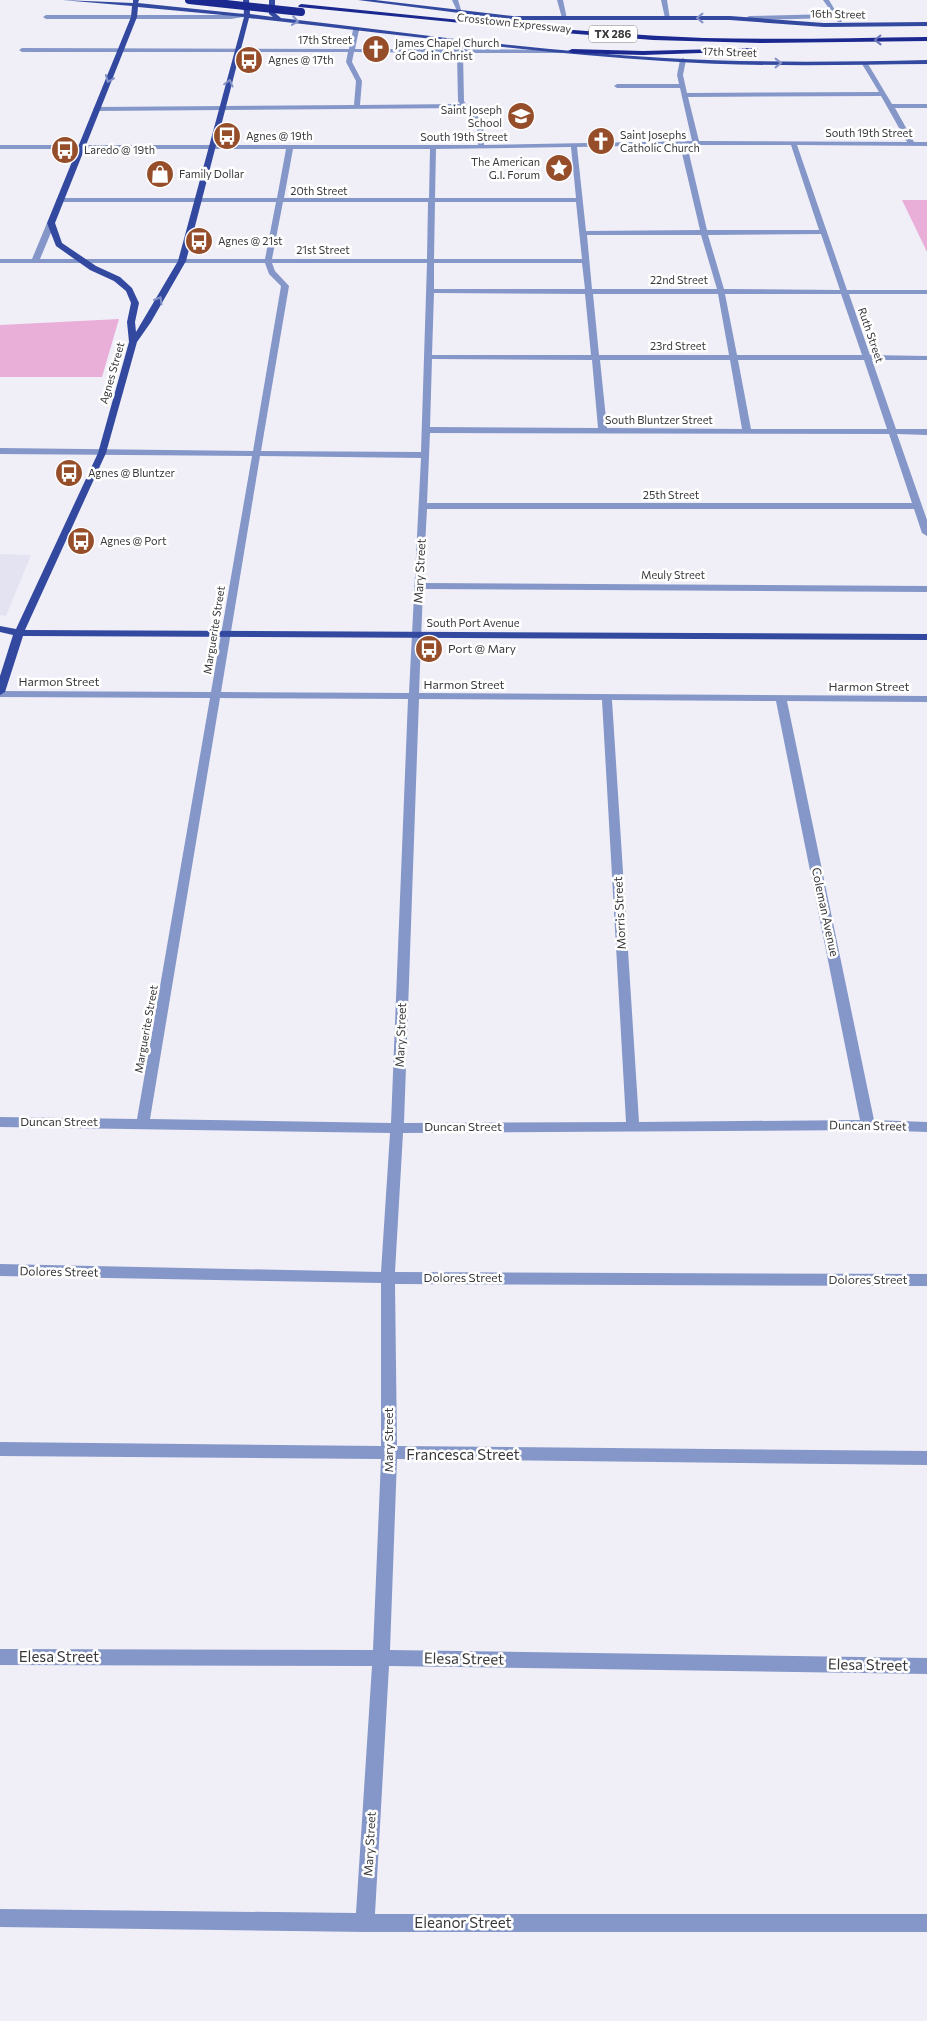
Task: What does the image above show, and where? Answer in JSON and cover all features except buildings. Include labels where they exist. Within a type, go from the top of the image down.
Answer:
[{"type":"highway","name":"Crosstown Expressway","points":[[189,0],[636,36],[756,41],[927,39]]},
{"type":"highway","name":"Crosstown Expressway","points":[[255,0],[301,9],[517,34],[609,42],[809,48],[927,47]]},
{"type":"highway","points":[[513,18],[675,34],[813,41]]},
{"type":"highway","points":[[780,49],[809,48]]},
{"type":"highway","points":[[572,52],[642,53],[761,50]]},
{"type":"main road","name":"Crosstown Expressway","points":[[64,0],[136,2],[278,18],[356,30],[572,52]]},
{"type":"main road","name":"Agnes Street","points":[[0,693],[19,633],[102,453],[133,342],[147,322],[182,261],[247,15],[246,0]]},
{"type":"main road","points":[[272,0],[272,14],[278,18]]},
{"type":"main road","name":"16th Street","points":[[361,0],[513,18],[749,18],[843,25],[927,24]]},
{"type":"main road","points":[[133,342],[131,322],[135,303],[129,290],[117,280],[82,261],[59,244],[51,223],[134,17],[136,2]]},
{"type":"main road","points":[[218,12],[246,8]]},
{"type":"main road","name":"17th Street","points":[[572,52],[683,60],[865,64],[927,62]]},
{"type":"main road","name":"South Port Avenue","points":[[0,630],[19,633],[226,635],[927,637]]},
{"type":"street","points":[[456,0],[460,12]]},
{"type":"street","points":[[560,0],[565,18]]},
{"type":"street","points":[[664,0],[668,18]]},
{"type":"street","points":[[826,0],[843,25]]},
{"type":"street","points":[[46,17],[247,15]]},
{"type":"street","name":"16th Street","points":[[749,18],[836,16]]},
{"type":"street","points":[[356,30],[349,62],[359,81],[357,106]]},
{"type":"street","points":[[460,41],[460,100],[463,106],[480,121],[481,147]]},
{"type":"street","name":"17th Street","points":[[22,50],[572,52]]},
{"type":"street","points":[[683,60],[680,75],[696,143]]},
{"type":"street","points":[[865,64],[911,143]]},
{"type":"street","points":[[617,86],[682,86]]},
{"type":"street","points":[[684,95],[883,94]]},
{"type":"street","points":[[96,109],[463,106]]},
{"type":"street","points":[[891,106],[927,106]]},
{"type":"street","points":[[683,143],[704,232],[721,291],[747,432]]},
{"type":"street","name":"South 19th Street","points":[[0,147],[574,147],[683,143],[927,144]]},
{"type":"street","name":"Ruth Street","points":[[793,143],[926,529]]},
{"type":"street","points":[[268,261],[278,201],[290,147]]},
{"type":"street","name":"Mary Street","points":[[365,1923],[381,1658],[390,1454],[388,1278],[397,1128],[418,586],[424,506],[432,261],[433,147]]},
{"type":"street","points":[[574,147],[603,432]]},
{"type":"street","name":"20th Street","points":[[59,200],[579,200]]},
{"type":"street","points":[[35,261],[51,223]]},
{"type":"street","points":[[582,233],[824,232]]},
{"type":"street","name":"21st Street","points":[[0,261],[586,261]]},
{"type":"street","name":"Marguerite Street","points":[[143,1122],[285,286],[272,272],[268,261]]},
{"type":"street","name":"22nd Street","points":[[431,291],[927,292]]},
{"type":"street","name":"23rd Street","points":[[429,357],[927,358]]},
{"type":"street","name":"South Bluntzer Street","points":[[425,430],[927,432]]},
{"type":"street","points":[[0,451],[425,455]]},
{"type":"street","name":"25th Street","points":[[424,506],[918,506]]},
{"type":"street","name":"Meuly Street","points":[[418,586],[927,588]]},
{"type":"street","name":"Harmon Street","points":[[0,693],[216,696],[927,699]]},
{"type":"street","name":"Morris Street","points":[[607,698],[633,1128]]},
{"type":"street","name":"Coleman Avenue","points":[[781,699],[868,1125]]},
{"type":"street","name":"Duncan Street","points":[[0,1122],[143,1122],[397,1128],[633,1128],[868,1125],[927,1127]]},
{"type":"street","name":"Dolores Street","points":[[0,1270],[388,1278],[927,1280]]},
{"type":"street","name":"Francesca Street","points":[[0,1449],[927,1458]]},
{"type":"street","name":"Elesa Street","points":[[0,1657],[381,1658],[927,1666]]},
{"type":"street","name":"Eleanor Street","points":[[0,1918],[365,1923],[927,1923]]},
{"type":"shaded area","points":[[902,200],[927,200],[927,252]]},
{"type":"shaded area","points":[[119,319],[102,377],[0,377],[0,325]]},
{"type":"shaded area","points":[[0,554],[31,555],[6,616],[0,615]]},
{"type":"place","name":"James Chapel Church of God in Christ","points":[[376,49]]},
{"type":"place","name":"Agnes @ 17th","points":[[249,60]]},
{"type":"place","name":"Saint Joseph School","points":[[521,116]]},
{"type":"place","name":"Agnes @ 19th","points":[[227,136]]},
{"type":"place","name":"Saint Josephs Catholic Church","points":[[601,141]]},
{"type":"place","name":"Laredo @ 19th","points":[[65,150]]},
{"type":"place","name":"The American G.I. Forum","points":[[559,168]]},
{"type":"place","name":"Family Dollar","points":[[160,174]]},
{"type":"place","name":"Agnes @ 21st","points":[[199,241]]},
{"type":"place","name":"Agnes @ Bluntzer","points":[[69,473]]},
{"type":"place","name":"Agnes @ Port","points":[[81,541]]},
{"type":"place","name":"Port @ Mary","points":[[429,649]]}]
